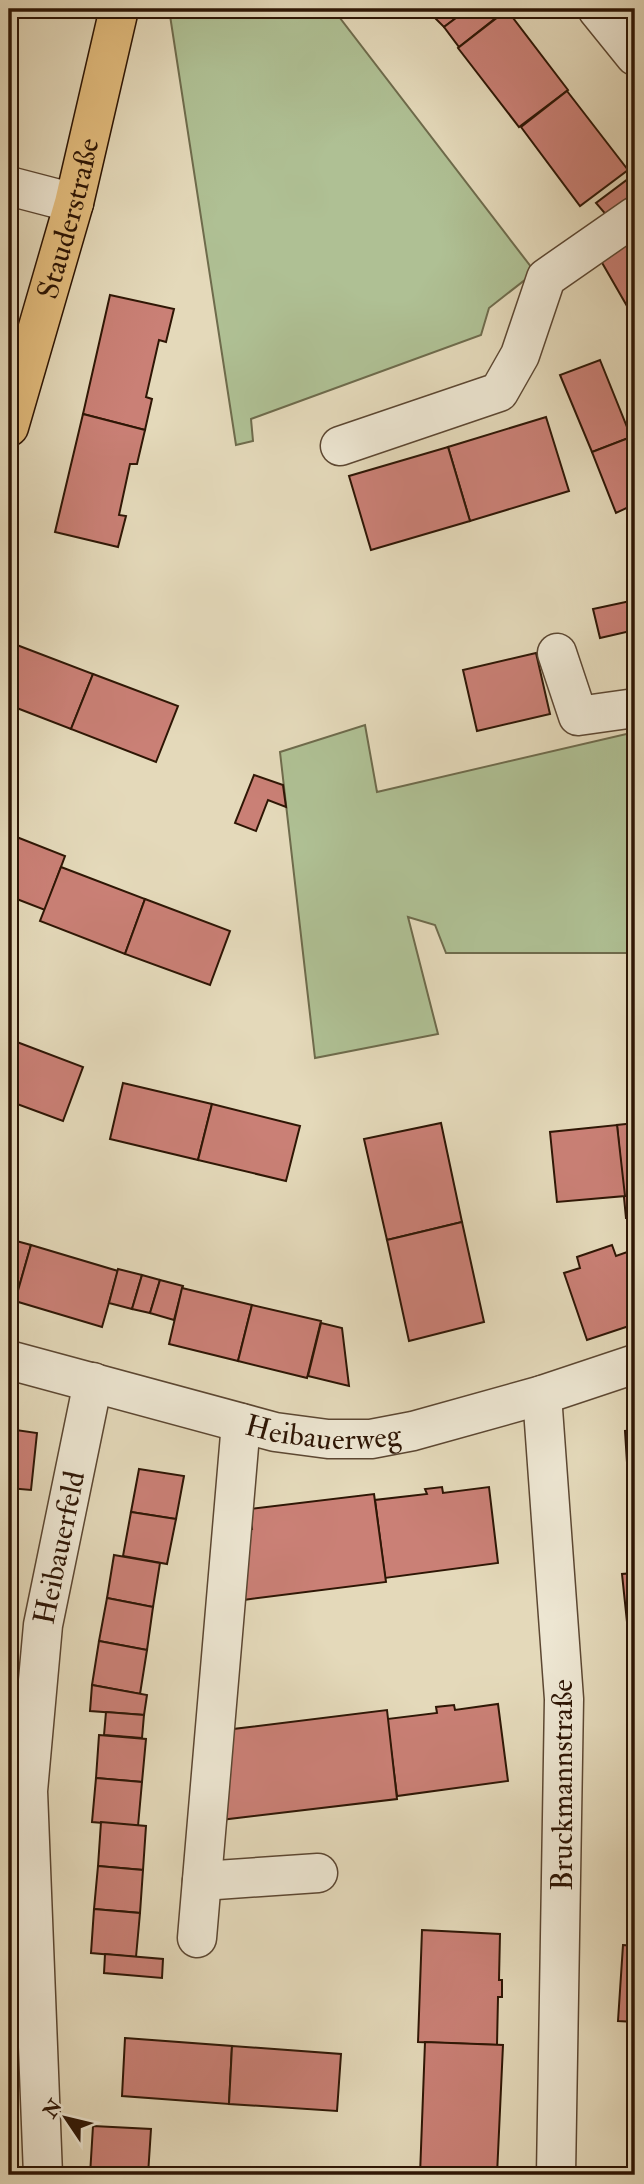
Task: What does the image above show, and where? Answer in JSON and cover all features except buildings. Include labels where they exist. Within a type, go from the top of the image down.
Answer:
[{"type":"main road","name":"Stauderstraße","points":[[9,427],[74,203],[119,9]]},
{"type":"street","points":[[597,9],[635,56]]},
{"type":"street","points":[[9,186],[74,203]]},
{"type":"street","points":[[340,446],[499,392],[520,355],[546,278],[635,216]]},
{"type":"street","points":[[557,653],[578,716],[635,708]]},
{"type":"street","name":"Heibauerweg","points":[[9,1360],[241,1423],[328,1439],[371,1439],[413,1431],[542,1395],[635,1364]]},
{"type":"street","name":"Heibauerfeld","points":[[43,2175],[28,1791],[43,1625],[93,1382]]},
{"type":"street","name":"Bruckmannstraße","points":[[542,1395],[564,1699],[556,2175]]},
{"type":"street","points":[[197,1938],[241,1423]]},
{"type":"street","points":[[202,1881],[318,1873]]},
{"type":"green space","points":[[169,9],[333,9],[535,272],[489,308],[481,335],[251,419],[253,441],[236,445]]},
{"type":"green space","points":[[365,725],[377,792],[635,732],[635,953],[446,953],[435,925],[408,917],[438,1034],[315,1058],[280,752]]}]
